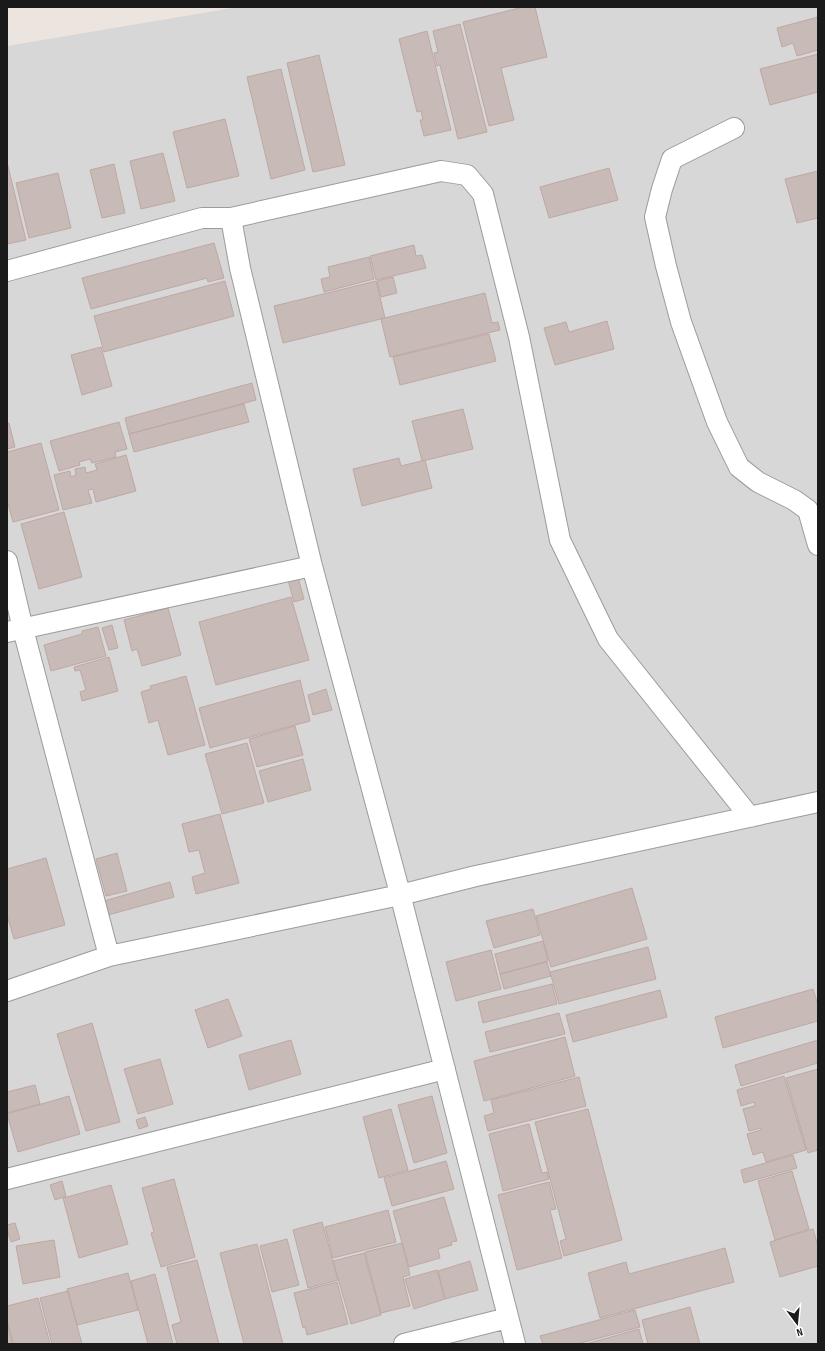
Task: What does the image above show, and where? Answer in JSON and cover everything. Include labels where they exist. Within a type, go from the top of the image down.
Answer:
[{"type":"street","points":[[734,128],[672,159],[655,217],[666,266],[682,322],[717,422],[739,467],[758,482],[794,500],[808,510],[818,545]]},
{"type":"street","points":[[7,271],[202,218],[230,218],[441,171],[467,175],[483,194],[519,337],[560,540],[608,639],[750,817]]},
{"type":"street","points":[[230,218],[240,268],[312,566],[400,895],[515,1344]]},
{"type":"street","points":[[7,561],[15,631],[109,956]]},
{"type":"street","points":[[15,631],[312,566]]},
{"type":"street","points":[[7,991],[109,956],[400,895],[476,876],[818,802]]},
{"type":"street","points":[[7,1178],[445,1069]]},
{"type":"street","points":[[404,1344],[508,1318]]},
{"type":"shaded area","points":[[238,7],[818,7],[818,1344],[7,1344],[7,46]]},
{"type":"building","points":[[523,7],[535,7],[547,57],[501,68],[514,120],[489,126],[463,22]]},
{"type":"building","points":[[818,17],[818,50],[797,56],[793,43],[782,47],[777,28]]},
{"type":"building","points":[[460,24],[487,132],[458,139],[440,65],[437,66],[434,53],[438,52],[433,31]]},
{"type":"building","points":[[427,31],[451,130],[424,136],[420,120],[423,120],[421,111],[417,112],[399,39]]},
{"type":"building","points":[[818,54],[818,92],[770,105],[760,69]]},
{"type":"building","points":[[319,55],[345,165],[313,172],[287,63]]},
{"type":"building","points":[[281,69],[305,170],[271,179],[247,77]]},
{"type":"building","points":[[225,119],[239,176],[187,188],[173,132]]},
{"type":"building","points":[[163,153],[175,201],[141,209],[130,161]]},
{"type":"building","points":[[7,162],[26,240],[7,244]]},
{"type":"building","points":[[114,164],[125,213],[102,218],[90,170]]},
{"type":"building","points":[[609,168],[618,200],[549,218],[540,187]]},
{"type":"building","points":[[818,171],[818,218],[797,223],[785,179]]},
{"type":"building","points":[[58,173],[71,228],[29,238],[16,183]]},
{"type":"building","points":[[214,243],[224,278],[208,282],[207,278],[91,309],[82,278]]},
{"type":"building","points":[[414,245],[416,256],[422,255],[426,268],[376,280],[370,256]]},
{"type":"building","points":[[369,257],[374,279],[324,292],[321,279],[330,277],[328,267]]},
{"type":"building","points":[[393,277],[397,293],[381,297],[377,281]]},
{"type":"building","points":[[225,281],[234,316],[104,352],[94,316]]},
{"type":"building","points":[[376,281],[385,318],[283,343],[274,306]]},
{"type":"building","points":[[485,293],[492,323],[498,322],[500,330],[390,357],[381,319]]},
{"type":"building","points":[[607,321],[614,349],[555,365],[544,328],[566,322],[569,332]]},
{"type":"building","points":[[489,334],[496,361],[400,385],[393,357]]},
{"type":"building","points":[[101,347],[112,386],[82,395],[71,355]]},
{"type":"building","points":[[252,383],[256,400],[129,434],[125,418]]},
{"type":"building","points":[[244,404],[249,422],[134,452],[129,434]]},
{"type":"building","points":[[463,409],[473,449],[422,461],[412,421]]},
{"type":"building","points":[[119,422],[127,449],[115,452],[116,457],[92,463],[90,459],[79,462],[80,465],[59,471],[50,441]]},
{"type":"building","points":[[7,423],[9,423],[15,447],[7,449]]},
{"type":"building","points":[[41,443],[59,510],[13,522],[7,500],[7,452]]},
{"type":"building","points":[[126,455],[136,491],[96,502],[93,489],[88,490],[92,503],[63,510],[54,475],[70,471],[71,477],[76,475],[75,469],[85,467],[86,473],[97,470],[95,464]]},
{"type":"building","points":[[399,458],[401,466],[425,460],[432,488],[362,506],[353,469]]},
{"type":"building","points":[[64,512],[82,577],[39,589],[21,524]]},
{"type":"building","points":[[298,577],[304,599],[294,602],[288,580]]},
{"type":"building","points":[[291,597],[309,660],[216,685],[199,622]]},
{"type":"building","points":[[168,608],[181,655],[142,666],[137,649],[132,651],[124,620]]},
{"type":"building","points":[[112,625],[118,648],[109,650],[102,628]]},
{"type":"building","points":[[98,627],[106,656],[51,671],[44,645],[82,634],[82,631]]},
{"type":"building","points":[[109,657],[118,691],[82,701],[80,692],[86,690],[80,670],[75,671],[74,667]]},
{"type":"building","points":[[186,676],[205,745],[168,755],[158,720],[149,723],[141,692],[151,689],[150,686]]},
{"type":"building","points":[[300,680],[310,721],[210,748],[199,708]]},
{"type":"building","points":[[326,689],[332,710],[313,715],[308,695]]},
{"type":"building","points":[[295,726],[303,755],[257,767],[249,739]]},
{"type":"building","points":[[247,743],[264,803],[222,814],[205,754]]},
{"type":"building","points":[[303,759],[311,790],[268,802],[259,771]]},
{"type":"building","points":[[220,814],[239,883],[196,894],[192,877],[205,873],[199,850],[189,852],[182,824]]},
{"type":"building","points":[[117,853],[127,891],[106,896],[96,859]]},
{"type":"building","points":[[46,858],[65,925],[14,939],[7,915],[7,869]]},
{"type":"building","points":[[170,882],[174,897],[108,915],[104,901]]},
{"type":"building","points":[[632,888],[647,939],[551,967],[536,916]]},
{"type":"building","points":[[533,909],[540,935],[494,948],[486,921]]},
{"type":"building","points":[[543,941],[548,961],[500,974],[495,954]]},
{"type":"building","points":[[648,947],[656,979],[559,1004],[550,972]]},
{"type":"building","points":[[491,950],[501,989],[456,1001],[446,962]]},
{"type":"building","points":[[547,962],[551,976],[504,989],[500,974]]},
{"type":"building","points":[[552,984],[557,1004],[483,1023],[478,1002]]},
{"type":"building","points":[[813,989],[818,1005],[818,1021],[723,1048],[715,1017]]},
{"type":"building","points":[[660,990],[667,1017],[573,1042],[566,1015]]},
{"type":"building","points":[[228,999],[242,1036],[208,1048],[195,1010]]},
{"type":"building","points":[[559,1013],[565,1034],[490,1052],[485,1032]]},
{"type":"building","points":[[92,1023],[120,1122],[86,1131],[57,1034]]},
{"type":"building","points":[[565,1037],[575,1076],[484,1101],[474,1061]]},
{"type":"building","points":[[291,1040],[301,1074],[249,1090],[239,1055]]},
{"type":"building","points":[[818,1040],[818,1063],[741,1086],[735,1065]]},
{"type":"building","points":[[160,1059],[173,1104],[138,1114],[124,1069]]},
{"type":"building","points":[[818,1069],[818,1150],[808,1153],[786,1078]]},
{"type":"building","points":[[784,1076],[806,1150],[766,1162],[763,1152],[753,1155],[747,1134],[761,1130],[761,1128],[749,1131],[743,1109],[755,1106],[754,1102],[741,1106],[737,1090]]},
{"type":"building","points":[[579,1077],[586,1106],[488,1131],[484,1116],[494,1113],[491,1100]]},
{"type":"building","points":[[35,1085],[40,1104],[7,1113],[7,1092]]},
{"type":"building","points":[[69,1096],[80,1134],[18,1152],[7,1114]]},
{"type":"building","points":[[432,1096],[447,1153],[414,1163],[398,1105]]},
{"type":"building","points":[[391,1109],[408,1170],[379,1178],[363,1117]]},
{"type":"building","points":[[588,1109],[622,1240],[564,1256],[560,1241],[566,1239],[535,1122]]},
{"type":"building","points":[[145,1117],[148,1126],[139,1129],[136,1120]]},
{"type":"building","points":[[529,1124],[542,1173],[547,1172],[549,1179],[503,1191],[489,1134]]},
{"type":"building","points":[[793,1155],[797,1168],[744,1183],[741,1170]]},
{"type":"building","points":[[446,1161],[454,1189],[392,1206],[384,1178]]},
{"type":"building","points":[[792,1171],[809,1229],[775,1240],[758,1181]]},
{"type":"building","points":[[174,1179],[195,1257],[161,1267],[151,1233],[154,1232],[142,1188]]},
{"type":"building","points":[[62,1181],[66,1196],[55,1200],[50,1185]]},
{"type":"building","points":[[549,1182],[556,1209],[550,1210],[562,1258],[517,1270],[498,1195]]},
{"type":"building","points":[[111,1185],[128,1244],[79,1258],[63,1198]]},
{"type":"building","points":[[444,1197],[457,1241],[451,1242],[452,1245],[438,1249],[440,1258],[409,1267],[393,1211]]},
{"type":"building","points":[[388,1210],[396,1242],[333,1258],[325,1227]]},
{"type":"building","points":[[322,1222],[338,1280],[308,1288],[293,1230]]},
{"type":"building","points":[[15,1223],[20,1239],[11,1242],[7,1225]]},
{"type":"building","points":[[813,1229],[818,1246],[818,1266],[780,1277],[770,1242]]},
{"type":"building","points":[[287,1239],[299,1285],[272,1292],[260,1246]]},
{"type":"building","points":[[54,1240],[60,1277],[23,1284],[16,1246]]},
{"type":"building","points":[[402,1243],[410,1275],[403,1277],[410,1306],[381,1313],[365,1252]]},
{"type":"building","points":[[257,1244],[283,1344],[244,1344],[220,1253]]},
{"type":"building","points":[[725,1248],[734,1282],[600,1318],[588,1273],[626,1262],[629,1274]]},
{"type":"building","points":[[364,1253],[381,1315],[351,1324],[333,1261]]},
{"type":"building","points":[[197,1260],[219,1344],[177,1344],[172,1325],[181,1322],[167,1267]]},
{"type":"building","points":[[470,1261],[478,1290],[445,1299],[438,1271]]},
{"type":"building","points":[[437,1270],[445,1299],[414,1309],[405,1279]]},
{"type":"building","points":[[128,1273],[138,1310],[77,1325],[67,1289]]},
{"type":"building","points":[[155,1274],[173,1344],[148,1344],[131,1281]]},
{"type":"building","points":[[337,1282],[348,1324],[307,1335],[305,1327],[303,1328],[294,1293]]},
{"type":"building","points":[[68,1291],[82,1344],[52,1344],[40,1298]]},
{"type":"building","points":[[38,1298],[50,1344],[13,1344],[7,1321],[7,1306]]},
{"type":"building","points":[[690,1307],[700,1344],[648,1344],[642,1320]]},
{"type":"building","points":[[635,1310],[640,1327],[577,1344],[543,1344],[540,1336]]},
{"type":"building","points":[[7,1322],[13,1344],[7,1344]]},
{"type":"building","points":[[639,1329],[643,1344],[586,1344]]}]
